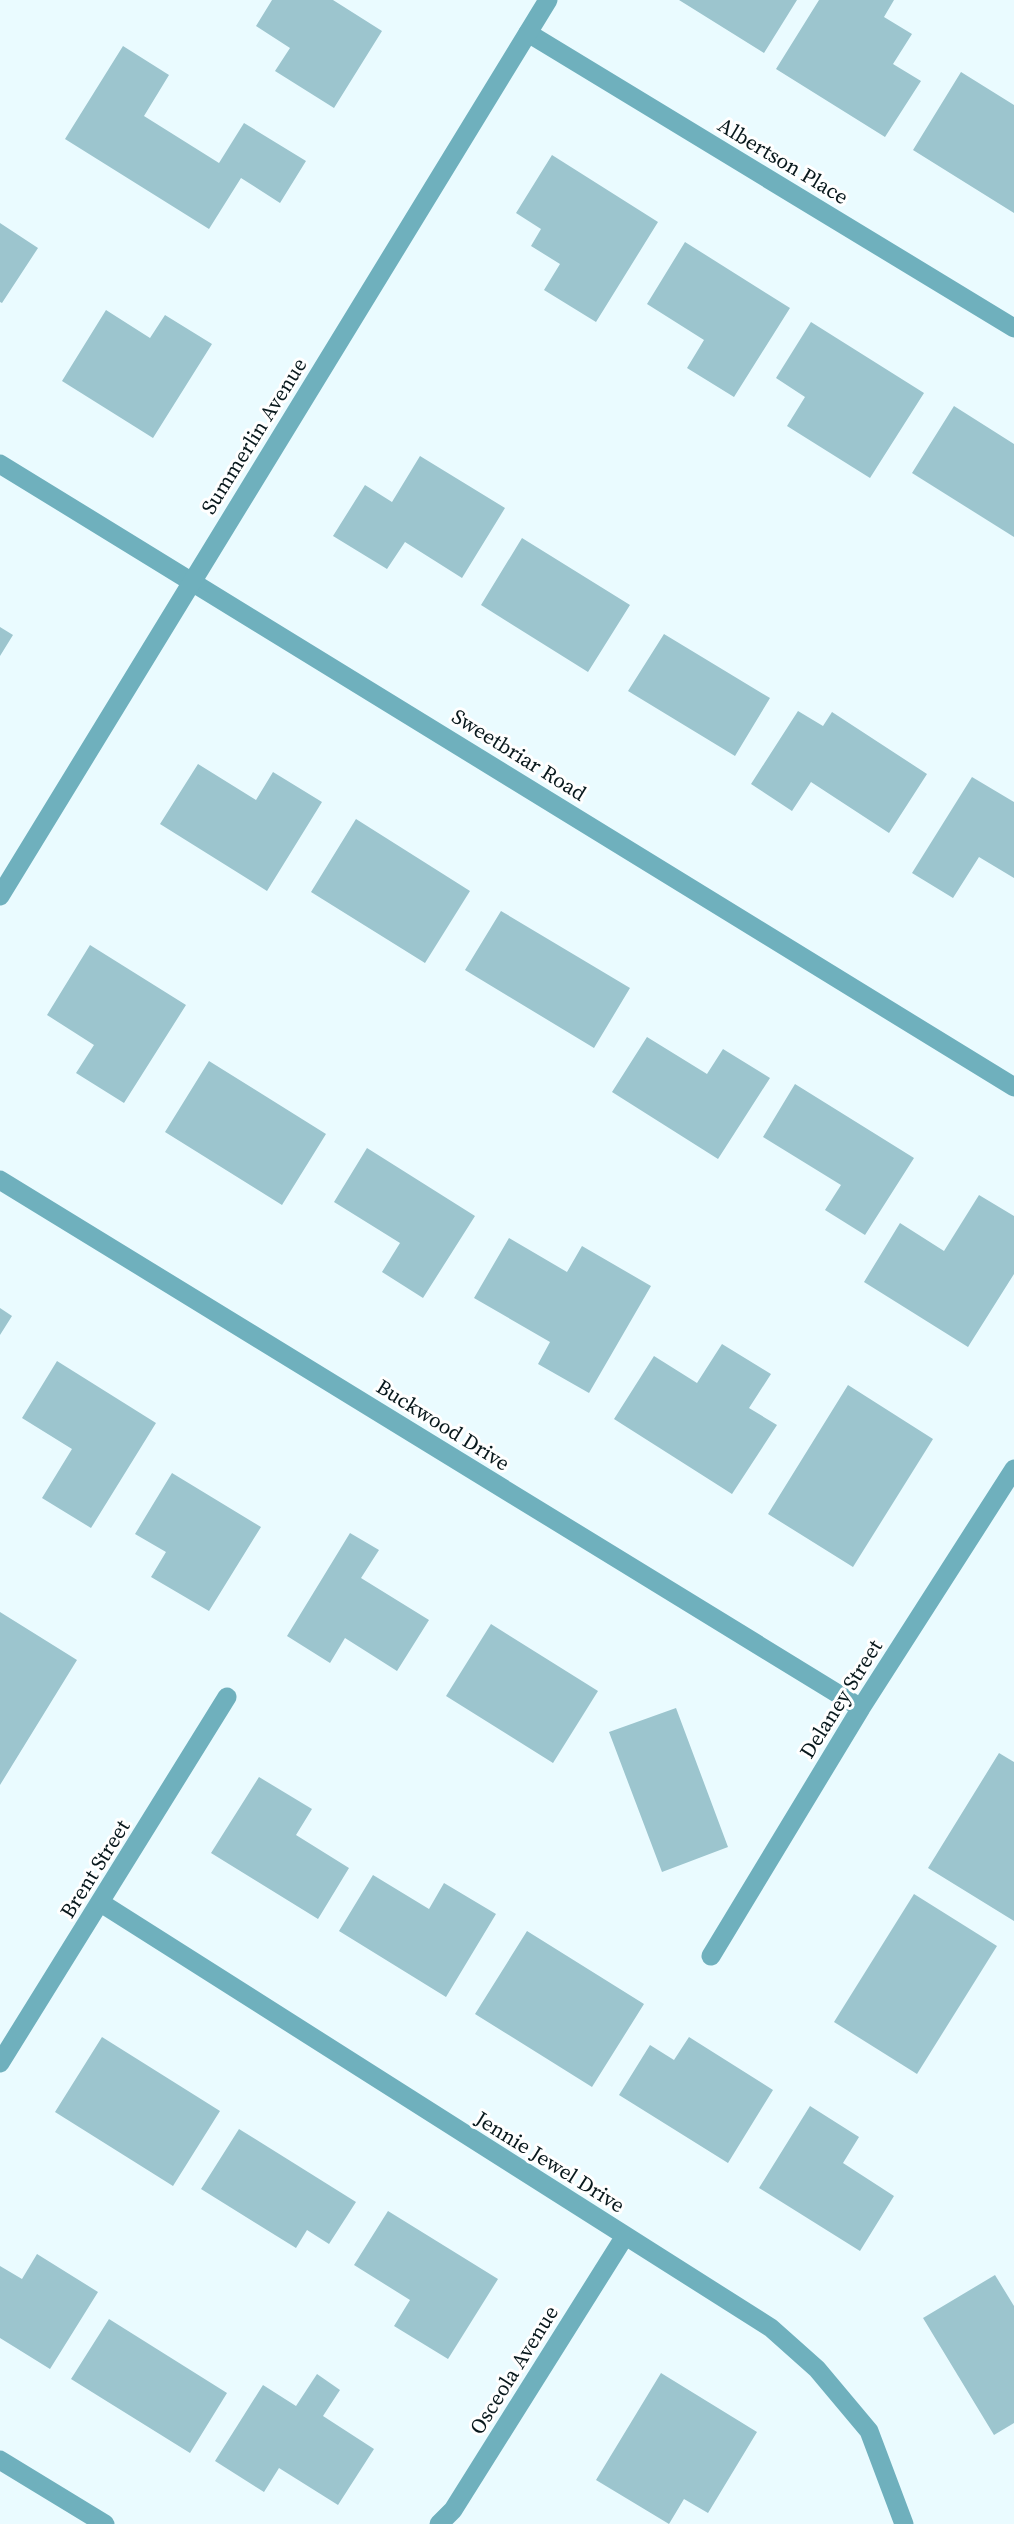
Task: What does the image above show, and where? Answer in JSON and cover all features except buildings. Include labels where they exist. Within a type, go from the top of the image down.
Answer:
[{"type":"street","name":"Summerlin Avenue","points":[[0,896],[548,0]]},
{"type":"street","name":"Albertson Place","points":[[528,33],[1014,328]]},
{"type":"street","name":"Sweetbriar Road","points":[[0,464],[1014,1087]]},
{"type":"street","name":"Buckwood Drive","points":[[0,1180],[862,1708]]},
{"type":"street","name":"Delaney Street","points":[[711,1956],[862,1708],[1014,1469]]},
{"type":"street","name":"Brent Street","points":[[0,2063],[227,1697]]},
{"type":"street","name":"Jennie Jewel Drive","points":[[101,1903],[771,2328],[817,2368],[869,2431],[904,2524]]},
{"type":"street","name":"Osceola Avenue","points":[[439,2524],[453,2510],[625,2236]]},
{"type":"street","points":[[0,2460],[84,2519],[105,2524]]}]
